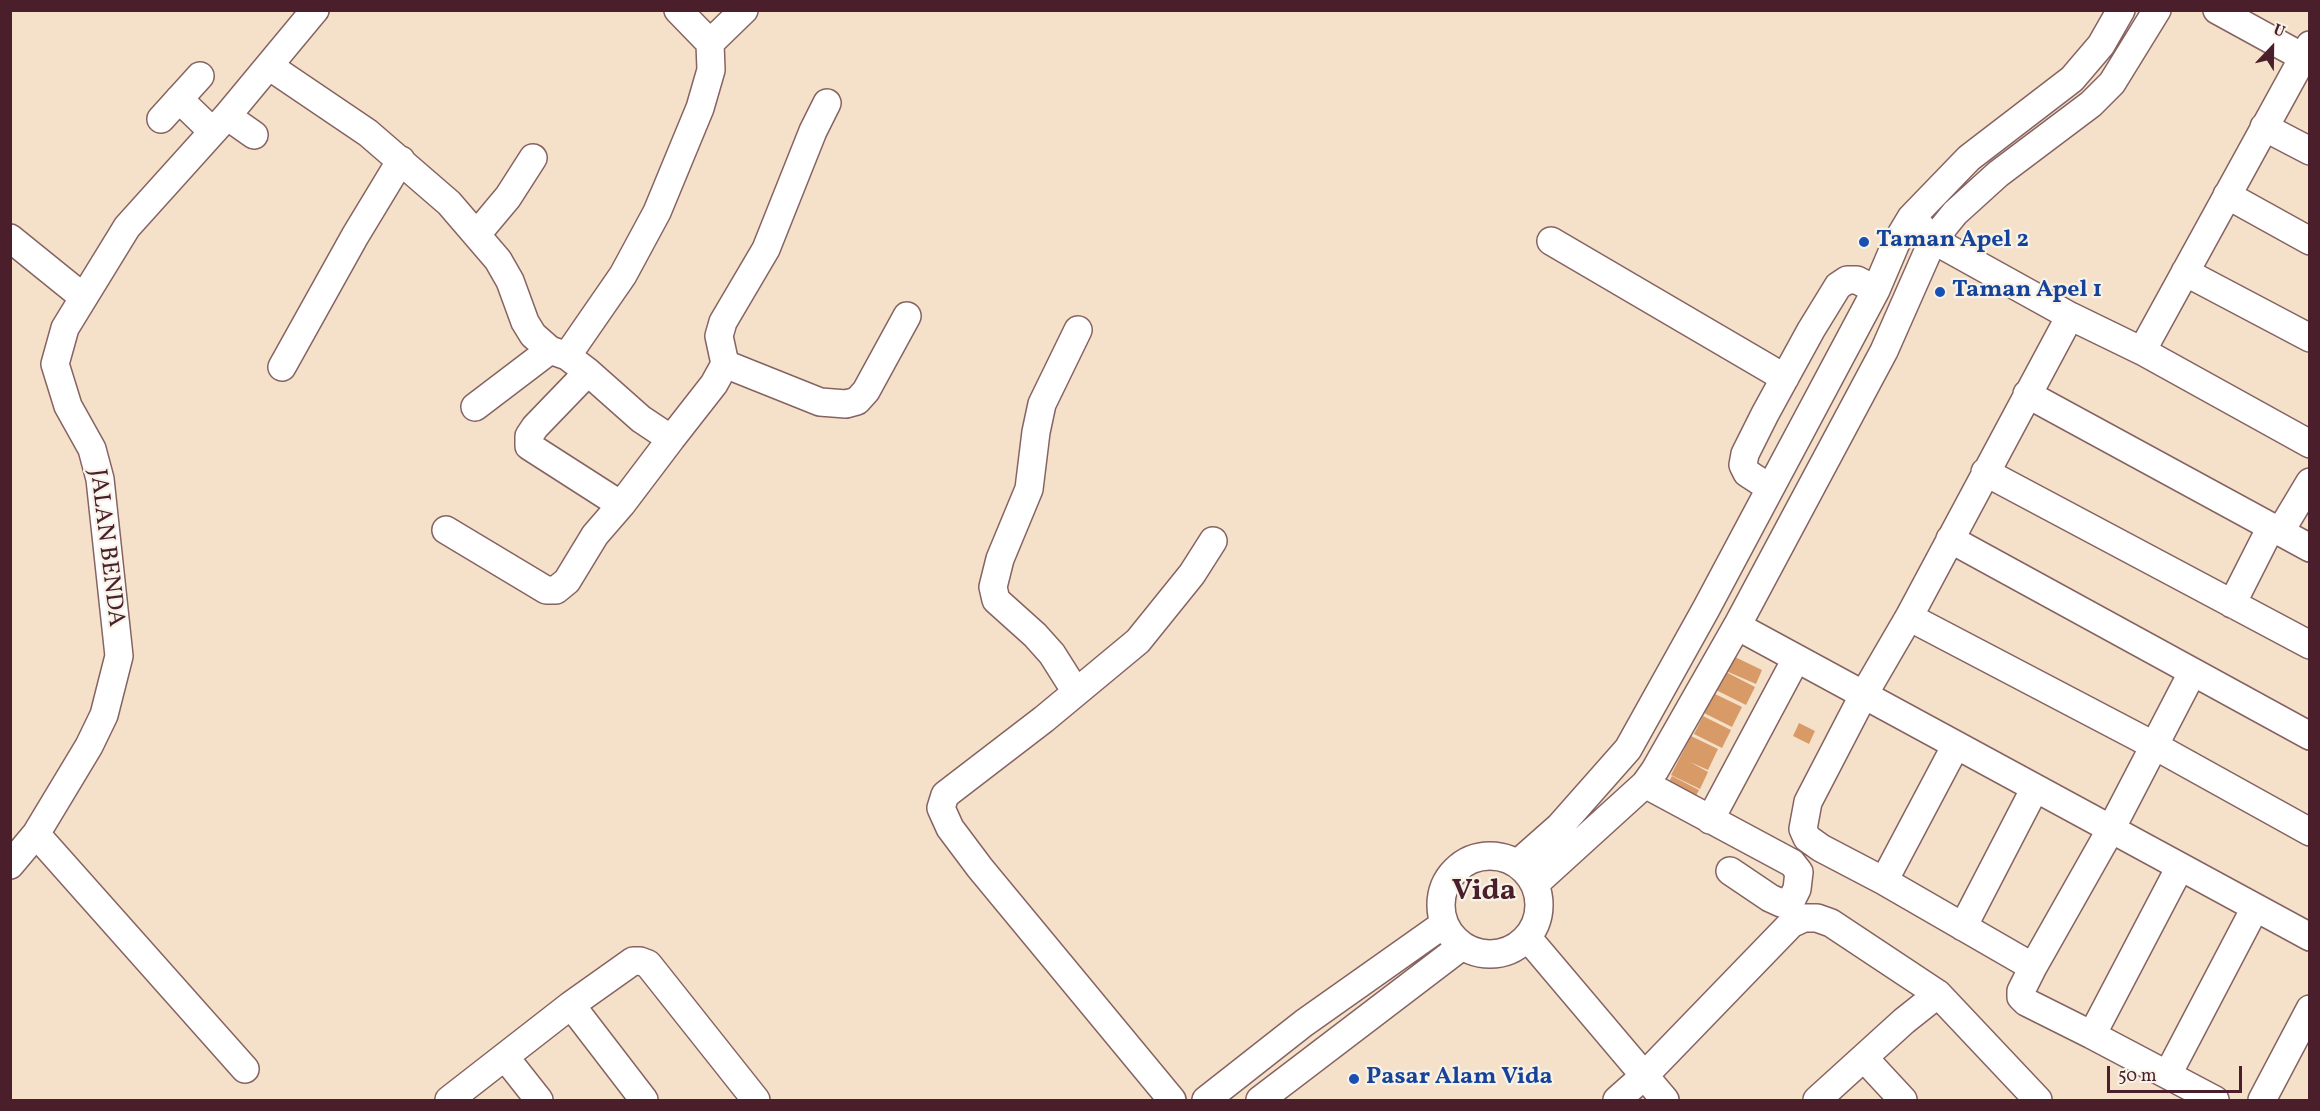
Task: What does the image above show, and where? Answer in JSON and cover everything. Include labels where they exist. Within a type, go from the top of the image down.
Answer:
[{"type":"street","name":"JALAN BENDA","points":[[10,865],[36,834],[89,746],[104,715],[119,656],[100,479],[92,449],[68,406],[55,364],[65,328],[127,227],[220,123],[315,10]]},
{"type":"street","points":[[621,505],[529,446],[529,436],[568,360],[623,275],[657,212],[703,99],[711,70],[710,43],[678,10]]},
{"type":"street","points":[[710,43],[744,10]]},
{"type":"street","points":[[1517,864],[1560,826],[1628,749],[1706,609],[1876,290],[1896,243],[1911,218],[1969,158],[2072,79],[2101,45],[2121,10]]},
{"type":"street","points":[[1534,884],[1642,786],[1737,626],[1884,351],[1934,240],[1955,213],[1998,174],[2083,110],[2112,83],[2157,10]]},
{"type":"street","points":[[2142,351],[2264,127],[2307,54],[2217,10]]},
{"type":"street","points":[[269,66],[342,114],[401,160],[449,203],[498,260],[510,281],[525,322],[533,335],[671,439]]},
{"type":"street","points":[[161,119],[200,76]]},
{"type":"street","points":[[179,99],[220,123],[254,135]]},
{"type":"street","points":[[447,530],[546,590],[556,590],[567,580],[595,535],[621,505],[714,384],[725,364],[719,336],[723,322],[766,249],[813,131],[827,103]]},
{"type":"street","points":[[2264,127],[2310,151]]},
{"type":"street","points":[[477,234],[508,197],[533,158]]},
{"type":"street","points":[[282,367],[355,236],[401,160]]},
{"type":"street","points":[[2227,195],[2310,241]]},
{"type":"street","points":[[1911,218],[1934,240],[2070,316],[2142,351],[2310,444]]},
{"type":"street","points":[[10,238],[83,297]]},
{"type":"street","points":[[1551,242],[1785,378]]},
{"type":"street","points":[[2185,272],[2310,338]]},
{"type":"street","points":[[1770,488],[1747,473],[1743,465],[1745,454],[1785,378],[1838,286],[1847,280],[1857,280],[1876,290]]},
{"type":"street","points":[[725,364],[820,402],[846,404],[857,401],[866,391],[907,316]]},
{"type":"street","points":[[2033,967],[1884,881],[1821,848],[1807,838],[1803,829],[1808,802],[1863,696],[1909,616],[2070,316]]},
{"type":"street","points":[[1076,692],[1053,654],[996,600],[993,587],[1000,559],[1029,489],[1042,404],[1078,330]]},
{"type":"street","points":[[476,407],[568,360]]},
{"type":"street","points":[[2027,394],[2310,548]]},
{"type":"street","points":[[1985,472],[2310,645]]},
{"type":"street","points":[[2232,604],[2276,530],[2310,482]]},
{"type":"street","points":[[1950,539],[2310,736]]},
{"type":"street","points":[[1172,1101],[980,868],[942,814],[941,808],[945,795],[1138,641],[1192,574],[1213,541]]},
{"type":"street","points":[[1909,616],[2155,746],[2310,832]]},
{"type":"street","points":[[1737,626],[2310,938]]},
{"type":"street","points":[[1710,820],[1796,658]]},
{"type":"street","points":[[2192,673],[2111,829],[2033,967],[2021,991],[2021,997],[2026,1002],[2168,1074],[2215,1101]]},
{"type":"street","points":[[1884,881],[1956,745]]},
{"type":"street","points":[[1612,768],[1642,786],[1792,863],[1799,872],[1797,889],[1792,899],[1781,903],[1730,872]]},
{"type":"street","points":[[1963,927],[2035,788]]},
{"type":"street","points":[[36,834],[245,1069]]},
{"type":"street","points":[[1490,856],[1504,858],[1517,864],[1527,873],[1539,898],[1539,913],[1527,937],[1516,947],[1489,954],[1475,952],[1462,946],[1444,924],[1441,904],[1445,884],[1453,872],[1464,863],[1490,856]]},
{"type":"street","points":[[2092,1035],[2180,867]]},
{"type":"street","points":[[2168,1074],[2255,908]]},
{"type":"street","points":[[1617,1101],[1791,924],[1804,918],[1817,918],[1831,923],[1938,994],[2038,1101]]},
{"type":"street","points":[[1206,1101],[1304,1023],[1444,924]]},
{"type":"street","points":[[1527,937],[1665,1101]]},
{"type":"street","points":[[1260,1101],[1462,946]]},
{"type":"street","points":[[449,1101],[571,1005],[633,962],[640,961],[648,964],[756,1101]]},
{"type":"street","points":[[1817,1101],[1904,1021],[1938,994]]},
{"type":"street","points":[[571,1005],[644,1101]]},
{"type":"street","points":[[2273,1097],[2310,1009]]},
{"type":"street","points":[[505,1057],[539,1101]]},
{"type":"street","points":[[1864,1058],[1903,1101]]},
{"type":"building","points":[[1733,656],[1762,670],[1756,684],[1726,671]]},
{"type":"building","points":[[1726,672],[1755,687],[1746,705],[1716,690]]},
{"type":"building","points":[[1713,693],[1742,707],[1732,727],[1704,713]]},
{"type":"building","points":[[1703,716],[1731,730],[1722,748],[1694,734]]},
{"type":"building","points":[[1799,723],[1815,731],[1809,744],[1793,736]]},
{"type":"building","points":[[1691,736],[1718,749],[1708,770],[1690,762],[1708,772],[1700,789],[1671,775]]},
{"type":"building","points":[[1672,776],[1699,790],[1692,803],[1665,789]]},
{"type":"place","name":"Taman Apel 2","points":[[1864,242]]},
{"type":"place","name":"Taman Apel 1","points":[[1940,292]]},
{"type":"place","name":"Pasar Alam Vida","points":[[1354,1079]]},
{"type":"district","name":"Vida","points":[[1484,893]]}]
